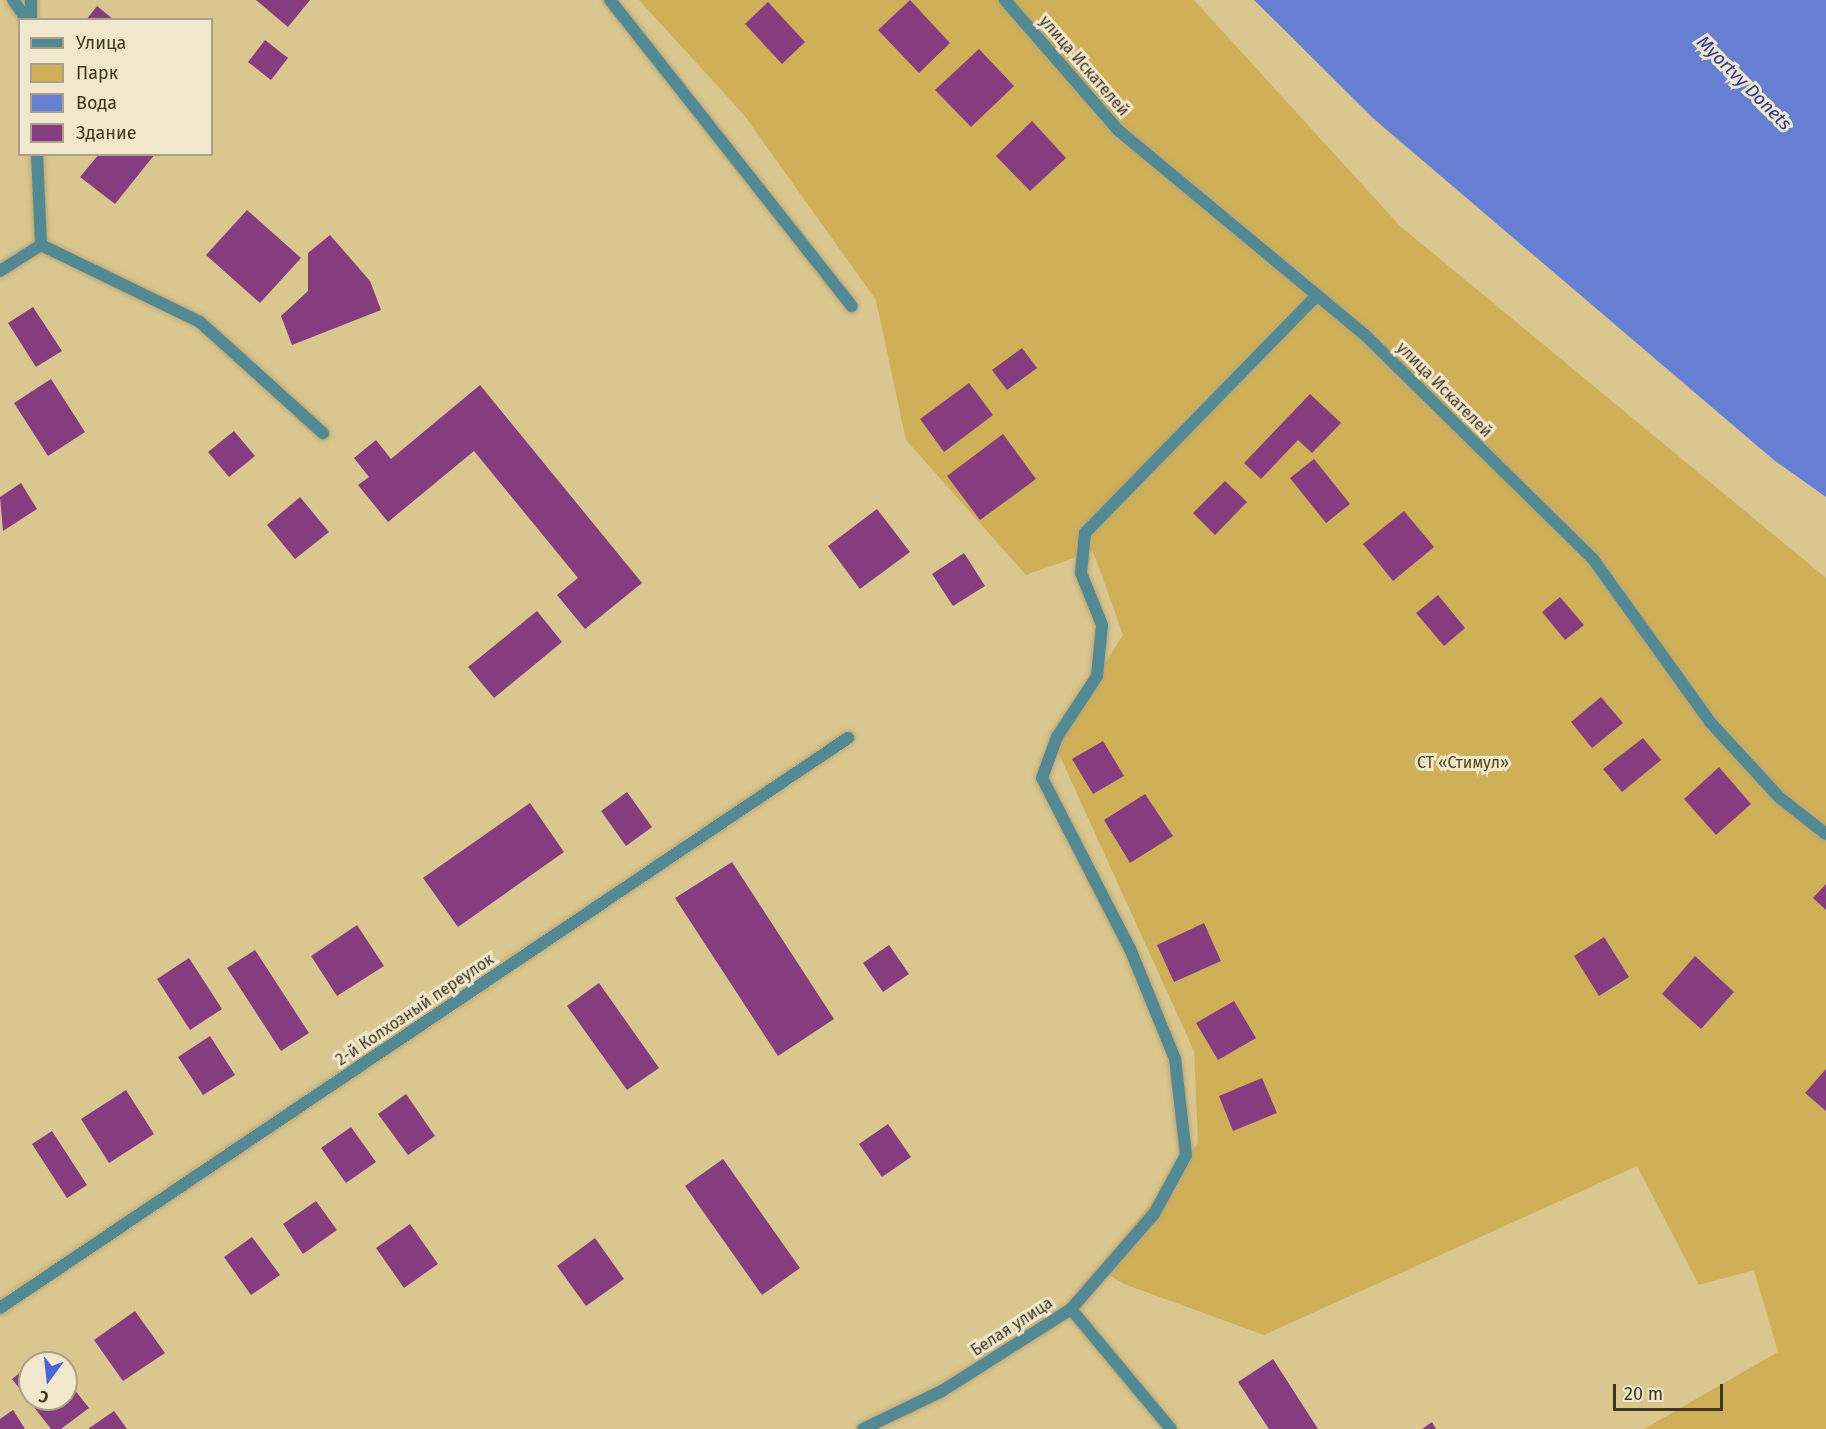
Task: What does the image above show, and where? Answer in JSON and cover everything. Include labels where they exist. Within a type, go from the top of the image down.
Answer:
[{"type":"street","points":[[13,0],[27,18]]},
{"type":"street","points":[[29,18],[31,0]]},
{"type":"street","points":[[610,0],[852,306]]},
{"type":"street","name":"улица Искателей","points":[[1005,0],[1118,130],[1365,335],[1593,559],[1710,722],[1780,798],[1826,834]]},
{"type":"street","points":[[37,156],[41,245]]},
{"type":"street","points":[[0,272],[41,245]]},
{"type":"street","points":[[41,245],[200,322],[322,433]]},
{"type":"street","points":[[1071,1309],[1154,1214],[1186,1155],[1174,1059],[1130,949],[1041,778],[1057,737],[1097,676],[1102,625],[1081,573],[1085,533],[1316,296]]},
{"type":"street","name":"2-й Колхозный переулок","points":[[0,1308],[848,738]]},
{"type":"street","name":"Белая улица","points":[[863,1429],[942,1391],[1071,1309],[1171,1429]]},
{"type":"green space","name":"СТ «Стимул»","points":[[639,0],[1194,0],[1400,226],[1826,578],[1826,1429],[1644,1429],[1778,1352],[1754,1270],[1699,1285],[1637,1166],[1264,1335],[1124,1284],[1100,1269],[1198,1143],[1194,1051],[1054,743],[1123,635],[1093,551],[1026,575],[906,440],[876,300],[744,115]]},
{"type":"water","name":"Myortvy Donets","points":[[1254,0],[1826,0],[1826,497],[1775,461],[1374,119]]},
{"type":"building","points":[[256,0],[310,0],[288,27]]},
{"type":"building","points":[[910,0],[950,43],[919,73],[878,30]]},
{"type":"building","points":[[768,2],[805,42],[782,64],[745,24]]},
{"type":"building","points":[[97,6],[112,18],[88,18]]},
{"type":"building","points":[[265,40],[288,58],[271,80],[248,62]]},
{"type":"building","points":[[979,49],[1014,86],[971,127],[935,90]]},
{"type":"building","points":[[1032,121],[1066,158],[1030,191],[996,156]]},
{"type":"building","points":[[97,156],[153,156],[115,204],[80,177]]},
{"type":"building","points":[[247,210],[301,258],[260,303],[206,255]]},
{"type":"building","points":[[330,235],[370,281],[381,310],[292,345],[281,316],[308,291],[308,253]]},
{"type":"building","points":[[33,307],[62,351],[36,367],[8,323]]},
{"type":"building","points":[[1022,348],[1037,368],[1007,390],[992,370]]},
{"type":"building","points":[[51,379],[85,432],[48,456],[14,403]]},
{"type":"building","points":[[969,383],[993,415],[944,452],[920,419]]},
{"type":"building","points":[[480,385],[642,583],[585,629],[557,595],[578,578],[474,451],[388,522],[358,485],[369,477],[354,458],[376,440],[391,459]]},
{"type":"building","points":[[1310,394],[1341,423],[1312,453],[1298,440],[1261,479],[1244,463]]},
{"type":"building","points":[[234,431],[255,456],[229,477],[208,452]]},
{"type":"building","points":[[1003,434],[1036,479],[980,520],[947,476]]},
{"type":"building","points":[[1314,459],[1350,504],[1326,523],[1290,478]]},
{"type":"building","points":[[1225,481],[1247,502],[1215,535],[1193,513]]},
{"type":"building","points":[[21,483],[37,509],[3,531],[0,497]]},
{"type":"building","points":[[300,497],[329,532],[295,559],[267,525]]},
{"type":"building","points":[[877,509],[910,552],[860,589],[828,546]]},
{"type":"building","points":[[1404,511],[1434,547],[1393,581],[1363,544]]},
{"type":"building","points":[[964,553],[985,586],[953,606],[932,574]]},
{"type":"building","points":[[1438,595],[1465,628],[1444,646],[1416,613]]},
{"type":"building","points":[[1560,597],[1584,625],[1565,640],[1542,612]]},
{"type":"building","points":[[537,611],[562,642],[494,698],[468,667]]},
{"type":"building","points":[[1601,697],[1623,723],[1592,748],[1571,722]]},
{"type":"building","points":[[1643,738],[1661,760],[1622,792],[1603,769]]},
{"type":"building","points":[[1103,741],[1124,776],[1093,794],[1072,759]]},
{"type":"building","points":[[1719,767],[1751,804],[1716,835],[1684,799]]},
{"type":"building","points":[[627,792],[652,827],[626,846],[601,811]]},
{"type":"building","points":[[1145,794],[1173,836],[1130,863],[1104,820]]},
{"type":"building","points":[[530,803],[564,852],[458,927],[423,878]]},
{"type":"building","points":[[732,862],[834,1019],[778,1056],[675,898]]},
{"type":"building","points":[[1826,884],[1826,910],[1813,898]]},
{"type":"building","points":[[1204,923],[1221,961],[1174,982],[1157,945]]},
{"type":"building","points":[[357,925],[384,966],[337,996],[311,956]]},
{"type":"building","points":[[1604,937],[1629,977],[1599,996],[1574,956]]},
{"type":"building","points":[[889,945],[909,974],[883,992],[863,963]]},
{"type":"building","points":[[255,950],[309,1033],[281,1051],[227,968]]},
{"type":"building","points":[[1695,956],[1734,992],[1701,1029],[1662,994]]},
{"type":"building","points":[[189,958],[222,1009],[190,1030],[157,979]]},
{"type":"building","points":[[599,983],[659,1068],[627,1090],[567,1006]]},
{"type":"building","points":[[1234,1001],[1256,1038],[1218,1060],[1196,1023]]},
{"type":"building","points":[[210,1036],[235,1075],[203,1095],[178,1057]]},
{"type":"building","points":[[1826,1069],[1826,1111],[1805,1093]]},
{"type":"building","points":[[1262,1078],[1277,1113],[1233,1131],[1219,1096]]},
{"type":"building","points":[[126,1090],[154,1134],[109,1163],[81,1119]]},
{"type":"building","points":[[406,1094],[435,1136],[408,1155],[378,1114]]},
{"type":"building","points":[[888,1124],[911,1157],[882,1177],[859,1144]]},
{"type":"building","points":[[351,1127],[376,1162],[346,1183],[321,1148]]},
{"type":"building","points":[[52,1131],[87,1185],[67,1198],[32,1144]]},
{"type":"building","points":[[723,1159],[800,1268],[762,1295],[685,1186]]},
{"type":"building","points":[[316,1201],[337,1230],[303,1254],[283,1224]]},
{"type":"building","points":[[410,1224],[438,1264],[404,1288],[376,1248]]},
{"type":"building","points":[[252,1237],[280,1275],[251,1295],[224,1257]]},
{"type":"building","points":[[595,1238],[624,1279],[586,1306],[557,1266]]},
{"type":"building","points":[[135,1311],[165,1353],[123,1381],[94,1340]]},
{"type":"building","points":[[1273,1359],[1318,1429],[1269,1429],[1238,1382]]},
{"type":"building","points":[[18,1374],[18,1387],[12,1379]]},
{"type":"building","points":[[78,1394],[89,1408],[61,1429],[51,1429],[37,1411],[78,1411]]},
{"type":"building","points":[[13,1410],[25,1429],[0,1429],[0,1419]]},
{"type":"building","points":[[114,1411],[127,1429],[88,1429]]},
{"type":"building","points":[[1432,1422],[1436,1429],[1422,1429]]}]
